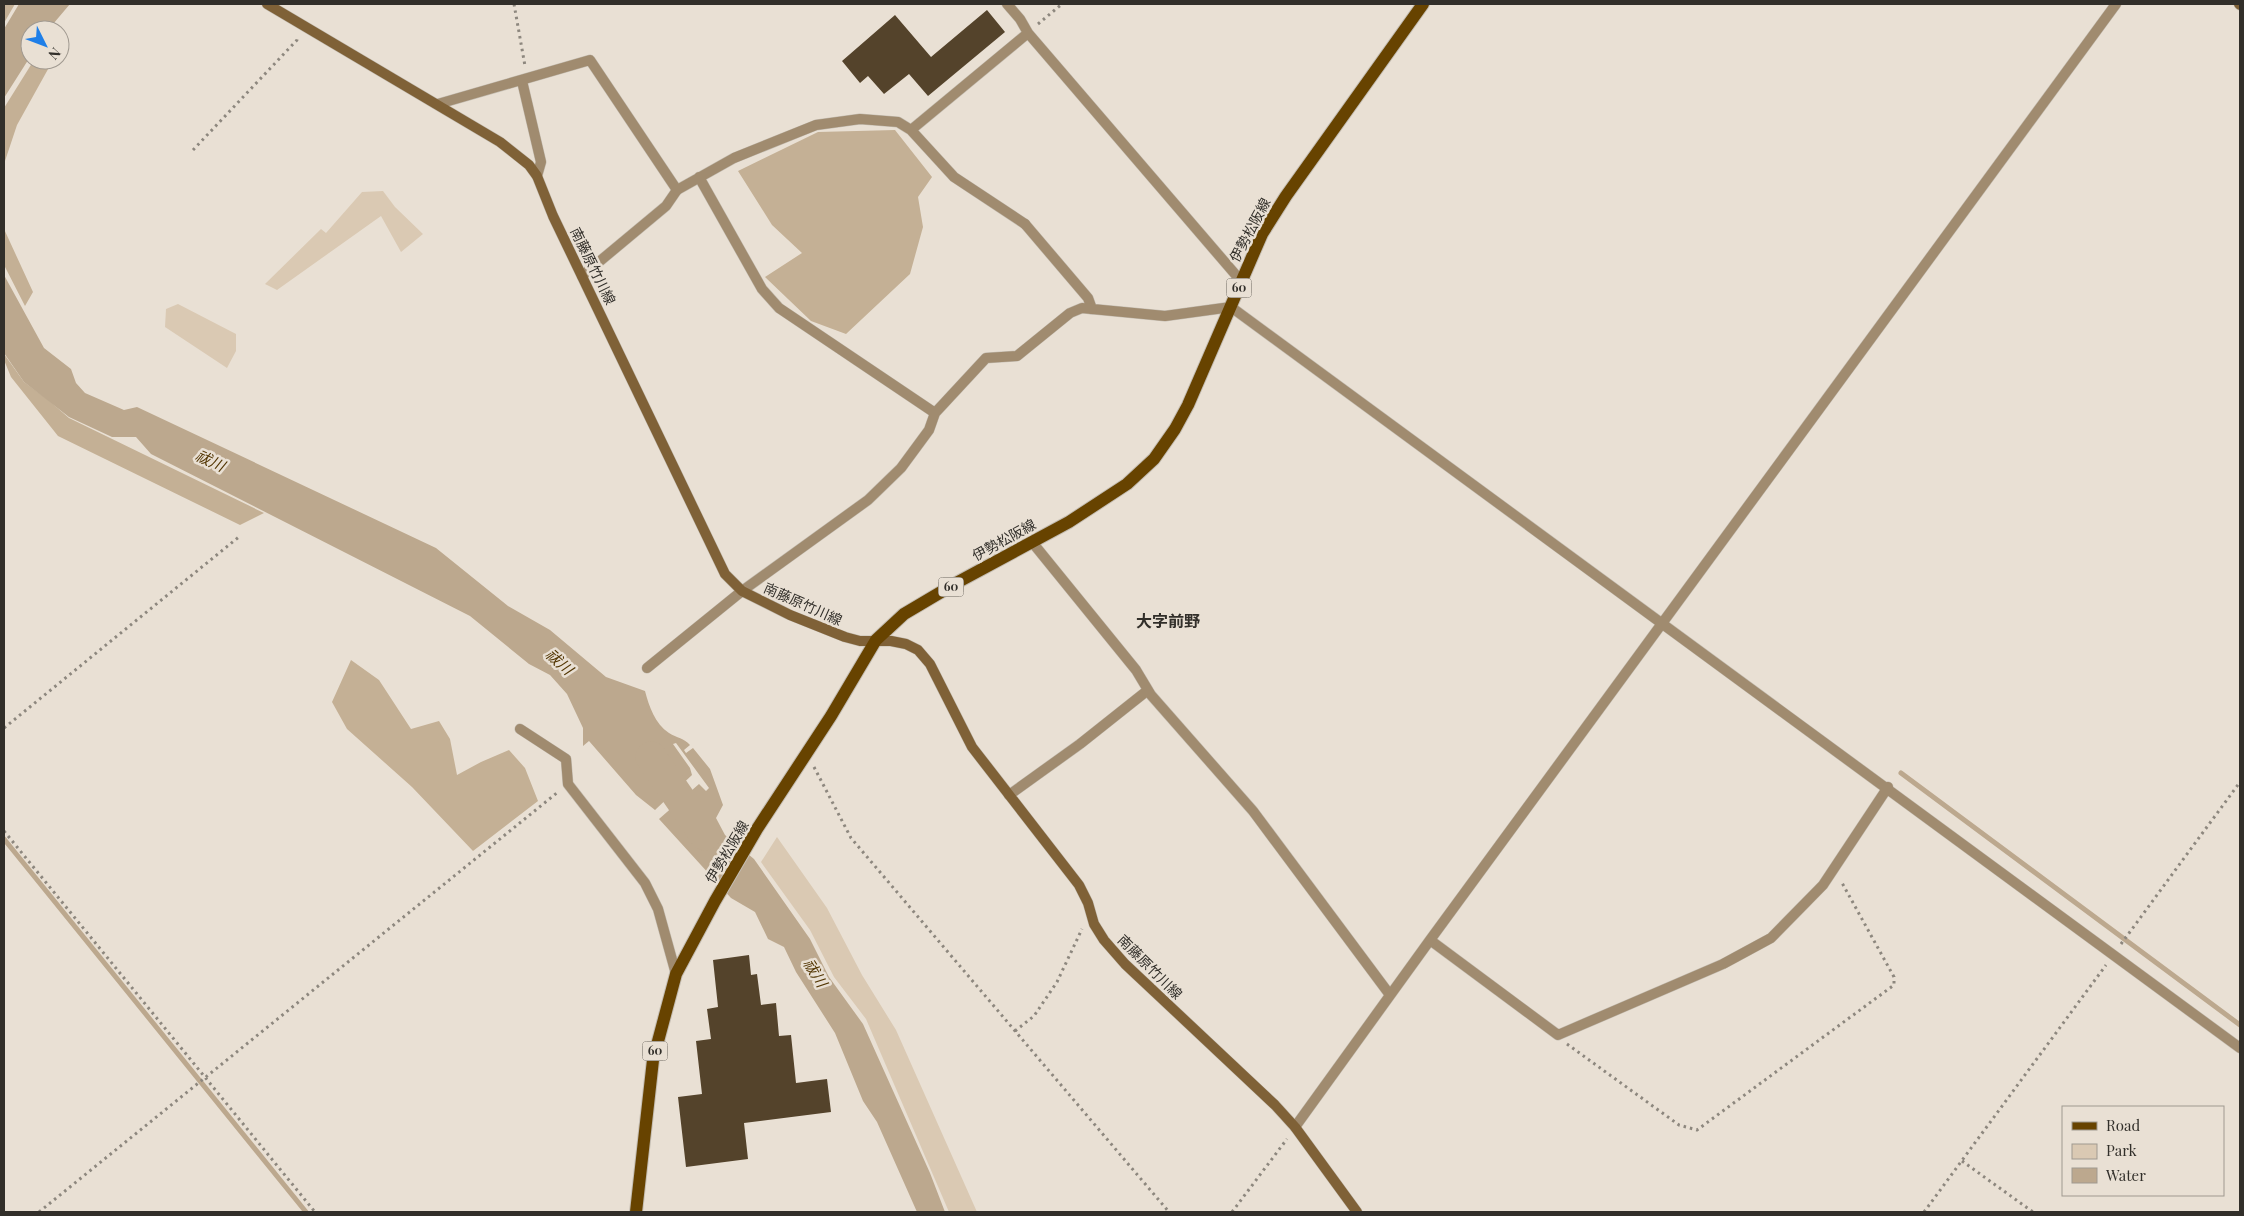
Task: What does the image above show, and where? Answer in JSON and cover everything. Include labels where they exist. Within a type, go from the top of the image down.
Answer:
[{"type":"main road","name":"南藤原竹川線","points":[[267,4],[500,142],[529,165],[537,176],[582,276],[725,574],[742,591],[790,615],[845,637],[906,644],[918,650],[930,664],[972,747],[1079,885],[1088,903],[1093,920],[1104,940],[1125,964],[1275,1105],[1295,1127],[1357,1212]]},
{"type":"main road","name":"伊勢松阪線","points":[[636,1212],[653,1060],[676,974],[715,901],[758,829],[807,754],[876,640],[904,614],[1112,496],[1154,459],[1175,429],[1188,404],[1262,234],[1286,196],[1423,4]]},
{"type":"street","points":[[1007,4],[1020,19],[1028,33],[1241,281]]},
{"type":"street","points":[[1295,1127],[1662,622],[2116,4]]},
{"type":"street","points":[[911,130],[1028,33]]},
{"type":"street","points":[[438,104],[590,60],[677,190]]},
{"type":"street","points":[[522,81],[541,162],[537,176]]},
{"type":"street","points":[[582,276],[666,206],[677,190],[699,177],[734,158],[816,125],[860,119],[898,122],[911,130],[954,178],[1025,224],[1088,298],[1092,309]]},
{"type":"street","points":[[699,177],[762,289],[779,308],[935,413]]},
{"type":"street","points":[[647,668],[742,591],[868,500],[901,468],[929,430],[935,413],[986,358],[1018,356],[1070,313],[1082,308],[1165,316],[1231,307],[1888,787],[2116,951],[2240,1048]]},
{"type":"street","points":[[1032,542],[1136,670],[1148,690],[1253,811],[1390,995]]},
{"type":"street","points":[[1009,795],[1080,744],[1148,690]]},
{"type":"street","points":[[520,729],[566,759],[568,784],[645,883],[658,909],[676,974]]},
{"type":"street","points":[[1430,940],[1558,1035],[1723,964],[1771,938],[1823,885],[1888,787]]},
{"type":"path","points":[[514,4],[525,68],[522,81]]},
{"type":"path","points":[[1028,33],[1062,4]]},
{"type":"path","points":[[192,150],[297,40],[302,23]]},
{"type":"path","points":[[4,728],[240,536]]},
{"type":"path","points":[[807,754],[851,838],[1168,1212]]},
{"type":"path","points":[[1924,1212],[2240,782]]},
{"type":"path","points":[[39,1212],[568,784]]},
{"type":"path","points":[[4,831],[315,1212]]},
{"type":"path","points":[[1558,1035],[1566,1044],[1679,1125],[1696,1130],[1894,984],[1894,977],[1840,880],[1832,870]]},
{"type":"path","points":[[1015,1031],[1034,1016],[1057,982],[1085,922],[1093,920]]},
{"type":"path","points":[[1232,1212],[1295,1127]]},
{"type":"path","points":[[1962,1161],[2032,1212]]},
{"type":"green space","points":[[383,191],[395,207],[423,234],[401,252],[381,216],[277,290],[265,284],[321,229],[326,233],[362,192]]},
{"type":"green space","points":[[178,304],[236,334],[236,351],[227,368],[165,327],[166,309]]},
{"type":"green space","points":[[777,837],[827,908],[862,975],[896,1030],[977,1212],[949,1212],[866,1019],[834,977],[810,930],[761,862]]},
{"type":"shaded area","points":[[4,4],[15,4],[4,23]]},
{"type":"shaded area","points":[[28,70],[48,70],[17,125],[4,164],[4,108]]},
{"type":"shaded area","points":[[895,130],[932,177],[918,197],[923,227],[910,274],[846,334],[811,321],[765,277],[802,253],[772,225],[738,171],[818,132]]},
{"type":"shaded area","points":[[4,229],[33,292],[25,306],[4,265]]},
{"type":"shaded area","points":[[4,354],[24,382],[69,418],[264,513],[240,525],[58,436],[11,377],[4,360]]},
{"type":"shaded area","points":[[351,660],[379,680],[411,729],[439,721],[450,739],[457,775],[509,750],[525,768],[538,801],[473,851],[412,787],[347,729],[332,702]]},
{"type":"water","points":[[19,4],[70,4],[56,20],[20,20],[20,70],[22,70],[4,98],[4,29]]},
{"type":"water","points":[[4,275],[44,348],[71,369],[76,383],[85,393],[124,410],[137,407],[436,548],[508,606],[550,630],[606,677],[645,691],[651,709],[660,725],[669,733],[688,743],[690,745],[684,750],[686,753],[693,748],[710,769],[723,805],[716,818],[725,835],[754,859],[810,939],[829,977],[863,1024],[930,1173],[945,1212],[917,1212],[877,1122],[863,1101],[835,1033],[796,972],[784,947],[768,939],[755,912],[731,898],[659,819],[699,784],[706,791],[709,788],[676,743],[673,744],[690,768],[692,775],[655,810],[636,795],[589,741],[583,746],[583,728],[567,694],[550,675],[529,664],[470,616],[151,454],[136,437],[112,437],[69,417],[24,382],[4,353]]},
{"type":"building","points":[[987,10],[1005,32],[928,96],[909,74],[884,94],[868,76],[860,83],[842,61],[895,15],[931,57]]},
{"type":"building","points":[[749,955],[751,975],[757,974],[761,1005],[776,1003],[779,1036],[791,1035],[796,1083],[827,1079],[831,1112],[744,1123],[748,1159],[686,1167],[678,1097],[702,1094],[696,1041],[711,1039],[707,1009],[718,1007],[713,960]]},
{"type":"waterway","name":"祓川","points":[[651,757],[705,835]]},
{"type":"waterway","points":[[1901,773],[2240,1025]]},
{"type":"waterway","points":[[4,839],[306,1212]]},
{"type":"district","name":"大字前野","points":[[1168,621]]}]
